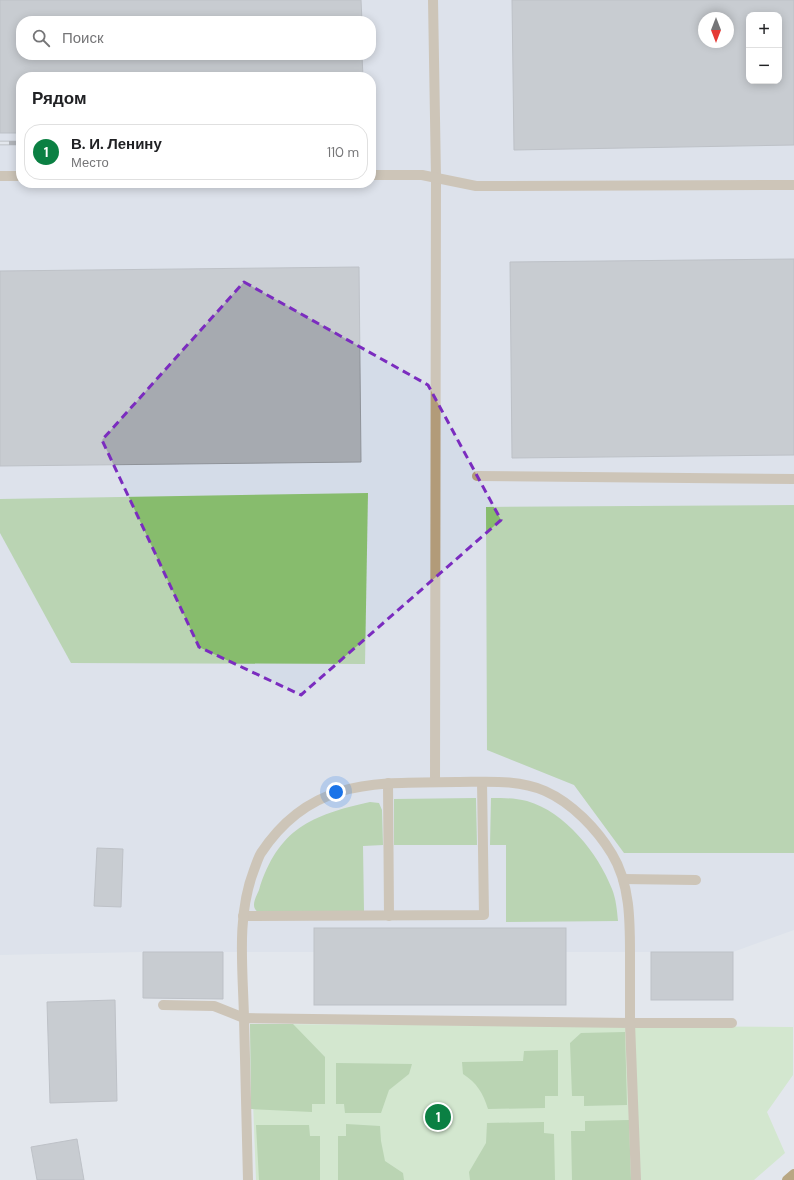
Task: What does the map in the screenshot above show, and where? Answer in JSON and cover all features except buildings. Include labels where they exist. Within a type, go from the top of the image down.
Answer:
[{"type":"main road","points":[[787,1180],[794,1174]]},
{"type":"lane","points":[[434,0],[436,177],[435,782]]},
{"type":"lane","points":[[0,176],[16,176]]},
{"type":"lane","points":[[376,176],[436,177],[455,183],[476,186],[794,185]]},
{"type":"lane","points":[[477,476],[794,479]]},
{"type":"lane","points":[[243,916],[484,915],[482,782]]},
{"type":"lane","points":[[248,1180],[243,916],[250,880],[260,855],[274,835],[291,818],[315,801],[342,790],[364,785],[388,783],[482,782],[519,783],[545,791],[563,801],[582,816],[598,835],[612,855],[623,879],[630,930],[630,1023],[636,1180]]},
{"type":"lane","points":[[388,783],[389,916]]},
{"type":"lane","points":[[623,879],[696,880]]},
{"type":"lane","points":[[163,1005],[214,1006],[244,1018],[732,1024]]},
{"type":"highlighted area","points":[[244,282],[428,385],[501,520],[301,695],[199,647],[102,440]]},
{"type":"shaded area","points":[[0,0],[794,0],[794,930],[733,952],[143,952],[0,955]]},
{"type":"green space","points":[[368,493],[365,664],[71,663],[0,533],[0,499]]},
{"type":"green space","points":[[794,505],[794,853],[624,853],[574,785],[487,750],[486,507]]},
{"type":"green space","points":[[476,798],[477,845],[394,845],[394,799]]},
{"type":"green space","points":[[491,798],[527,801],[541,806],[567,824],[589,848],[606,875],[612,889],[617,909],[618,921],[506,922],[506,845],[490,845]]},
{"type":"green space","points":[[370,802],[379,803],[382,810],[383,845],[363,846],[364,911],[258,912],[256,910],[254,907],[254,902],[267,869],[276,852],[287,839],[314,819],[349,807]]},
{"type":"green space","points":[[250,1024],[793,1027],[793,1075],[767,1112],[785,1153],[754,1180],[256,1180]]},
{"type":"green space","points":[[250,1024],[293,1024],[325,1057],[325,1104],[312,1104],[312,1112],[251,1109]]},
{"type":"green space","points":[[625,1032],[627,1105],[584,1106],[584,1096],[572,1096],[570,1043],[581,1033]]},
{"type":"green space","points":[[558,1050],[558,1096],[545,1096],[545,1108],[488,1109],[479,1089],[463,1074],[462,1062],[523,1061],[524,1051]]},
{"type":"green space","points":[[336,1063],[412,1064],[409,1074],[389,1090],[381,1113],[345,1113],[344,1104],[336,1104]]},
{"type":"green space","points":[[629,1120],[631,1180],[572,1180],[571,1131],[585,1131],[585,1121]]},
{"type":"green space","points":[[544,1122],[544,1133],[554,1134],[555,1180],[470,1180],[469,1172],[486,1143],[487,1123]]},
{"type":"green space","points":[[346,1124],[380,1126],[385,1161],[403,1173],[404,1180],[338,1180],[338,1136],[346,1136]]},
{"type":"green space","points":[[256,1125],[309,1125],[310,1136],[320,1136],[320,1180],[259,1180]]},
{"type":"railway","points":[[0,143],[16,143]]},
{"type":"place","name":"В. И. Ленину","points":[[438,1117]]}]
